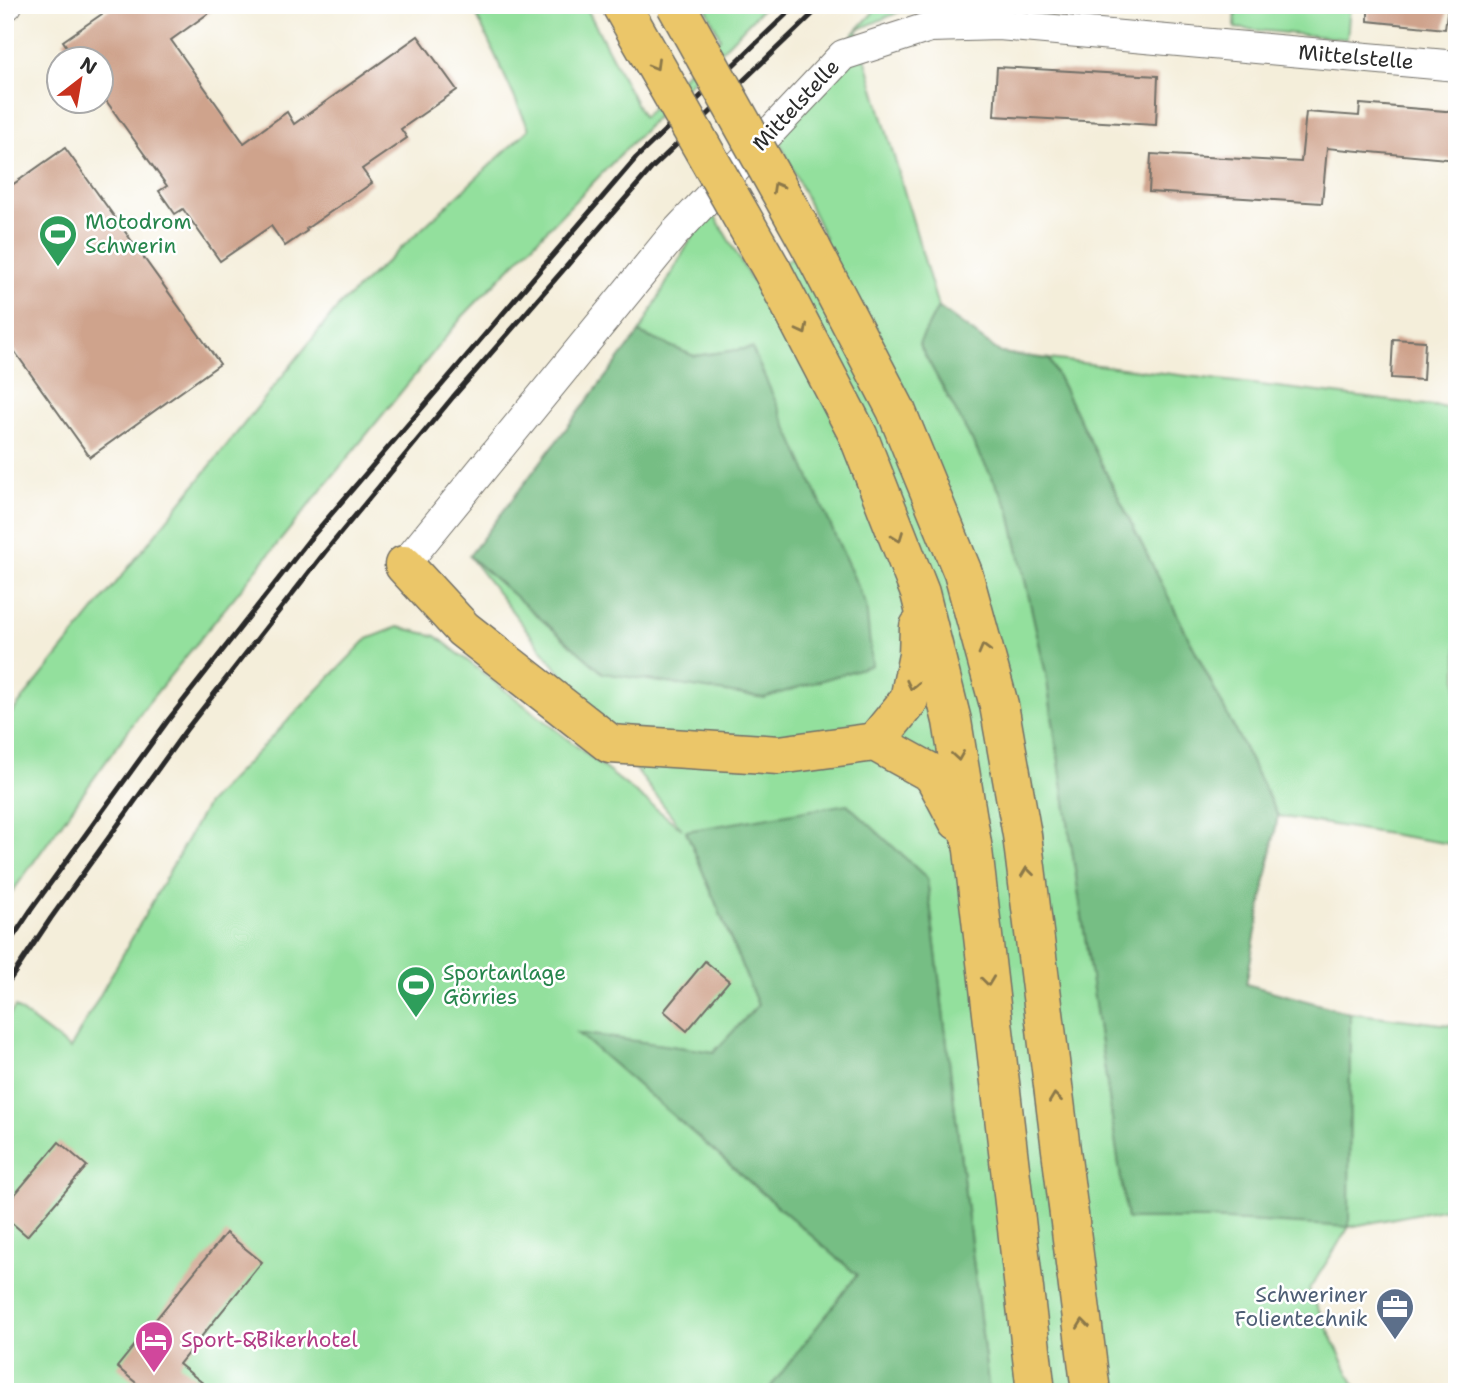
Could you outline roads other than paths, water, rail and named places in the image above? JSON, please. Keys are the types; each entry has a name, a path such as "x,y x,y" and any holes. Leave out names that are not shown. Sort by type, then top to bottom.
{"highway":[{"path":"621,5 772,270 858,435 919,593 952,721 973,850 1036,1392"},
{"path":"676,5 811,247 896,410 963,573 999,705 1022,835 1091,1392"},
{"path":"404,565 463,629 610,744 779,755 875,742 933,774 973,850"},
{"path":"875,742 909,700 918,655 919,593"}],"street":[{"name":"Mittelstelle","path":"404,565 674,234 843,55 930,27 999,25 1457,66"}],"railway":[{"path":"5,949 169,719 309,540 636,158 796,5"},
{"path":"5,987 51,918 186,730 325,552 453,397 651,169 822,5"}],"place":[{"name":"Motodrom Schwerin","path":"58,268"},
{"name":"Sportanlage Görries","path":"416,1019"},
{"name":"Schweriner Folientechnik","path":"1395,1341"},
{"name":"Sport-&Bikerhotel","path":"154,1374"}]}
